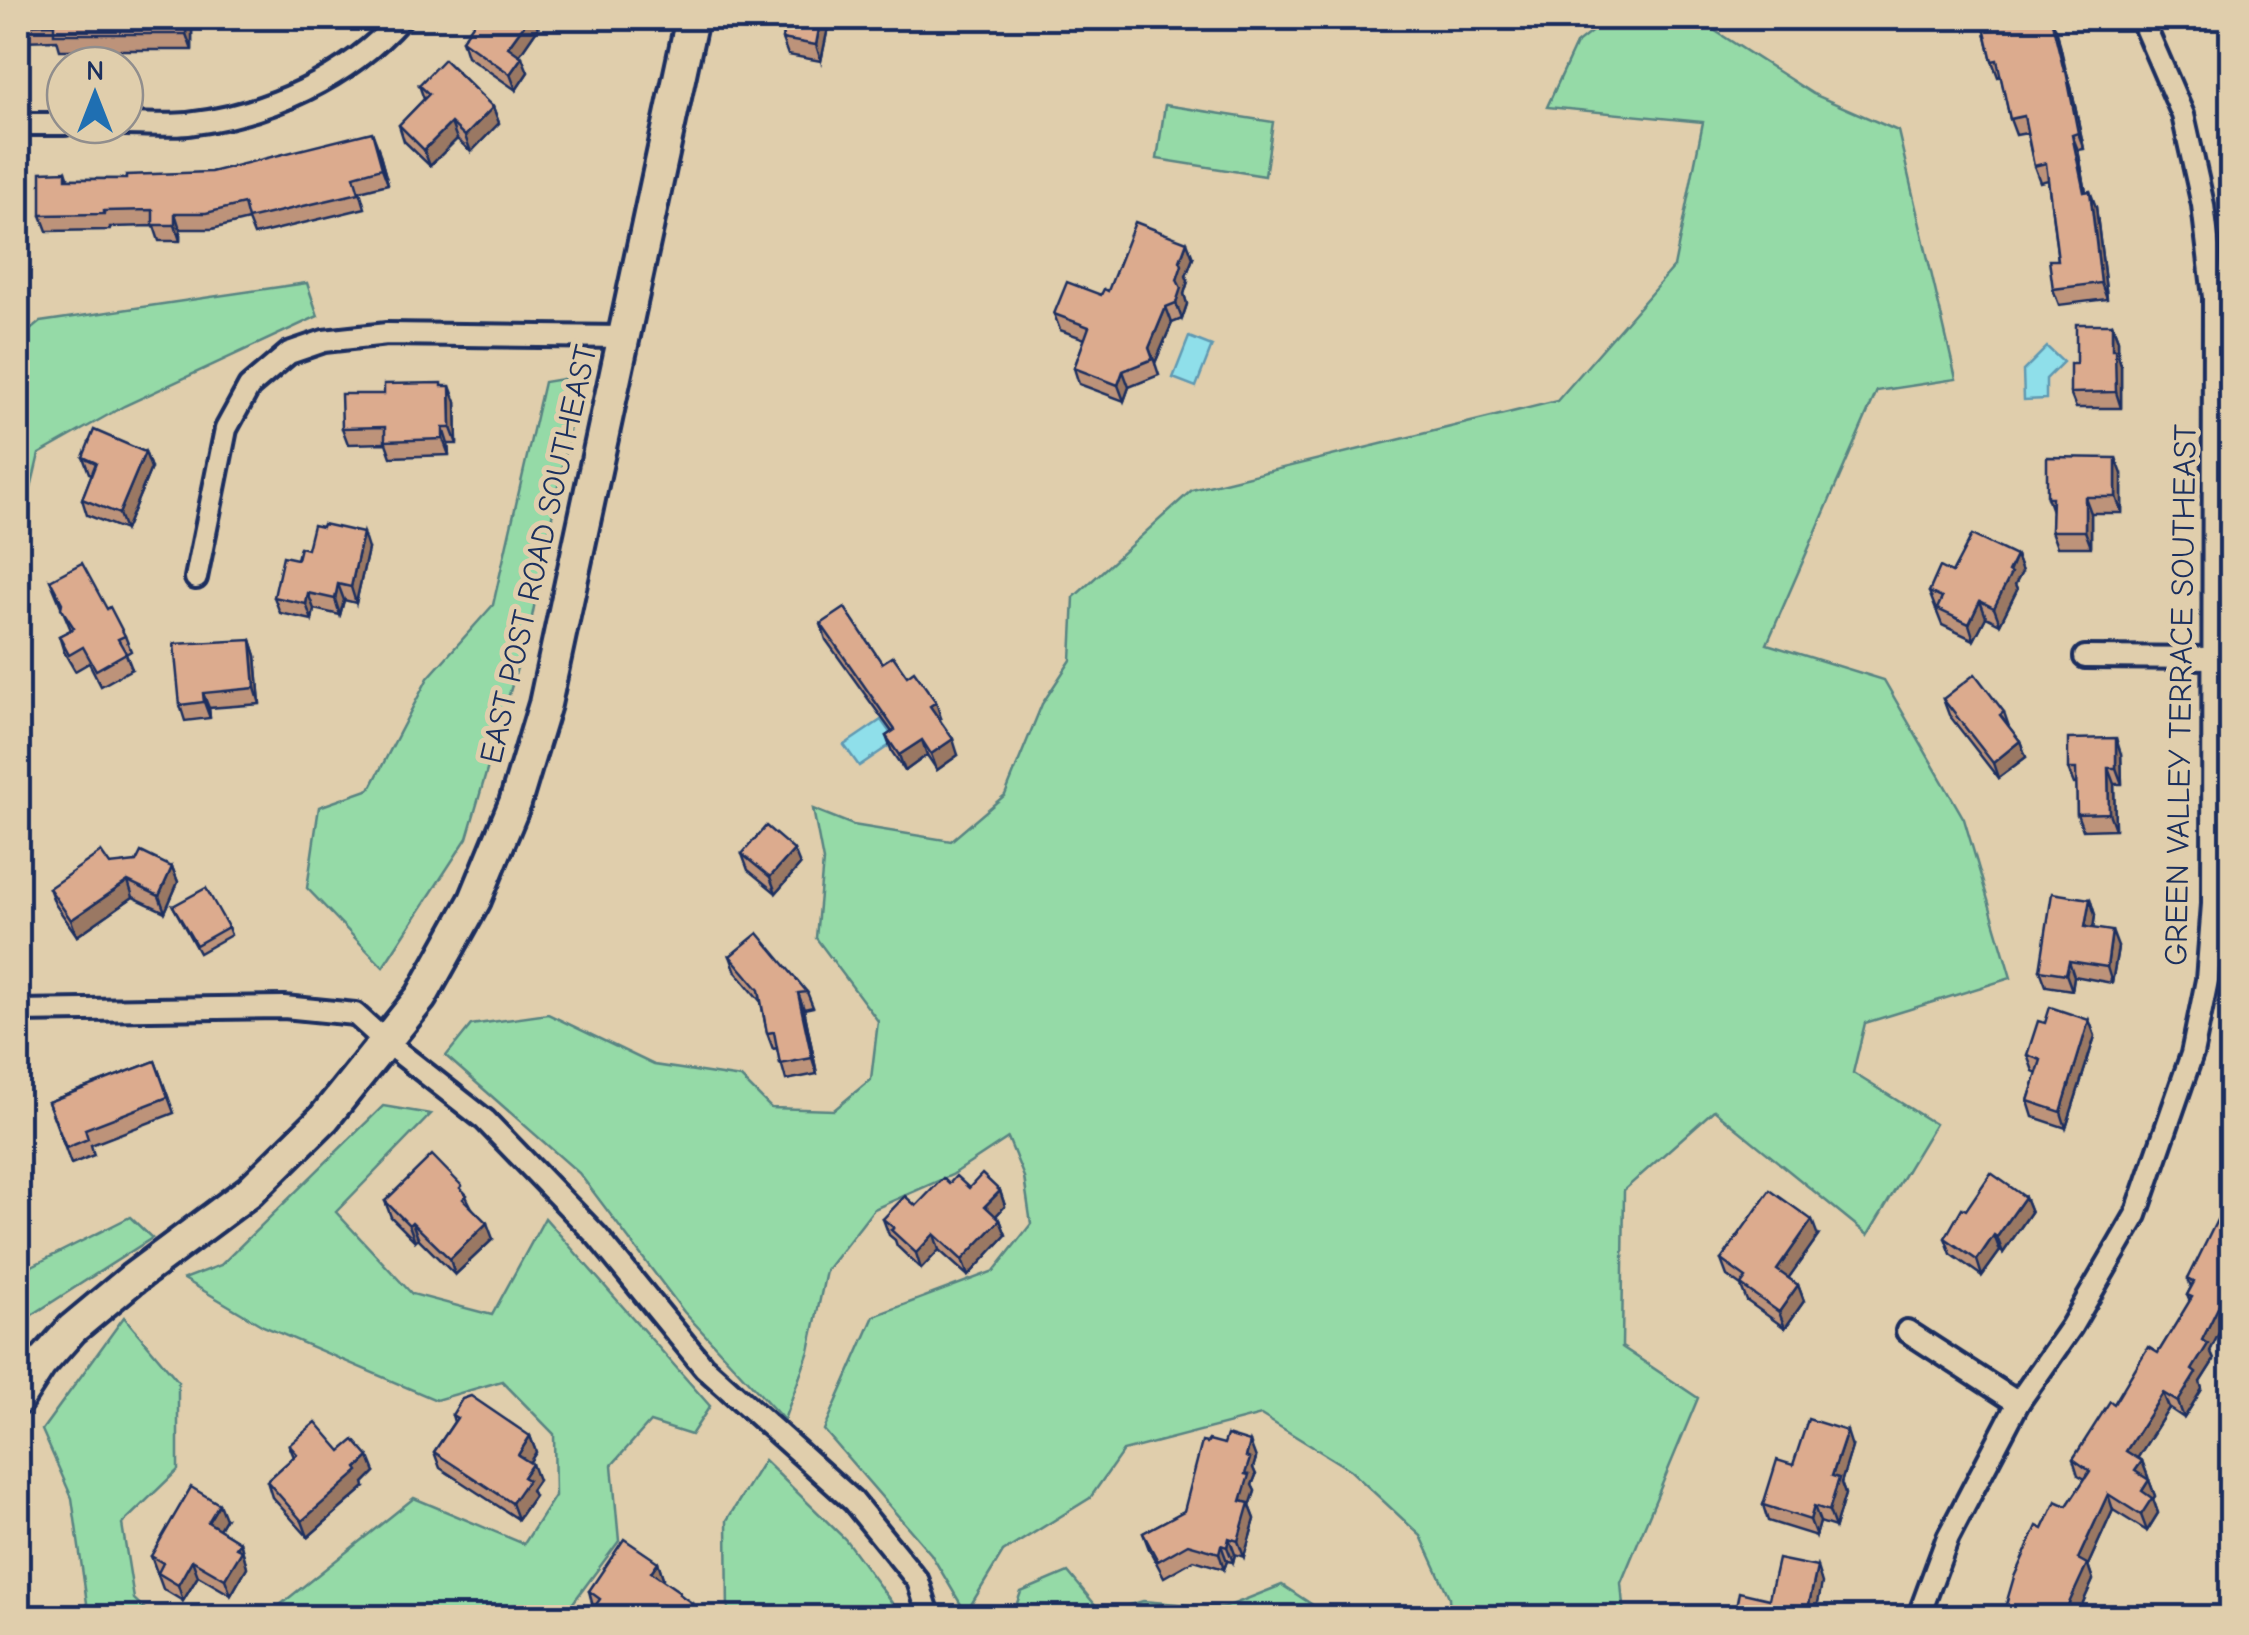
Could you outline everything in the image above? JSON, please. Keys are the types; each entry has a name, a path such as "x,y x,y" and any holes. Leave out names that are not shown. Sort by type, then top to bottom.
{"main road":[{"name":"EAST POST ROAD SOUTHEAST","path":"18,1399 72,1329 250,1191 324,1118 421,997 475,900 526,770 545,704 692,18"}],"street":[{"path":"145,124 188,124 263,108 334,76 401,18"},
{"name":"GREEN VALLEY TERRACE SOUTHEAST","path":"1918,1618 1948,1537 2018,1403 2071,1327 2136,1216 2192,1054 2207,980 2213,904 2220,650 2223,297 2183,115 2141,18"},
{"path":"18,124 45,124"},
{"path":"196,578 226,429 249,387 289,352 324,341 387,334 624,337"},
{"path":"2085,657 2220,650"},
{"path":"18,1012 284,1006 355,1014 484,1120 598,1236 704,1367 852,1501 918,1581 930,1618"},
{"path":"1907,1330 2018,1403"}],"green space":[{"path":"1609,18 1695,18 1813,94 1898,131 1956,379 1877,391 1767,644 1884,680 1964,819 2011,978 1865,1023 1853,1073 1935,1124 1868,1235 1714,1110 1624,1190 1622,1347 1698,1398 1621,1583 1624,1617 1450,1617 1449,1597 1421,1536 1350,1470 1261,1415 1123,1451 1090,1498 1003,1552 966,1613 931,1554 824,1430 874,1316 994,1271 1031,1224 1024,1177 1008,1138 952,1175 874,1209 826,1271 809,1351 784,1420 684,1312 579,1173 446,1056 471,1025 548,1014 654,1065 741,1078 771,1108 834,1110 871,1079 878,1021 816,938 823,861 813,809 853,825 951,841 1005,795 1042,704 1071,660 1074,597 1192,490 1557,401 1674,267 1703,122 1547,107 1576,44"},
{"path":"1165,105 1273,122 1265,176 1157,159"},
{"path":"307,283 318,316 124,406 39,454 18,543 18,340 40,322"},
{"path":"580,376 532,617 467,838 383,967 307,888 319,807 370,789 428,678 493,605 544,382"},
{"path":"383,1106 431,1114 336,1212 412,1294 492,1315 545,1218 710,1406 691,1435 650,1422 612,1465 619,1541 566,1617 265,1617 414,1498 524,1544 555,1496 554,1434 502,1381 436,1400 263,1326 184,1279 221,1265"},
{"path":"130,1217 152,1238 18,1324 18,1273"},
{"path":"124,1317 178,1381 178,1470 122,1524 134,1599 153,1617 89,1617 72,1498 42,1430"},
{"path":"764,1460 845,1539 898,1611 890,1618 728,1617 727,1520"},
{"path":"1068,1572 1102,1613 1143,1601 1224,1608 1282,1585 1331,1617 1012,1617 1021,1592"}],"water":[{"path":"1189,337 1212,346 1196,387 1173,378"},
{"path":"2047,347 2063,362 2046,379 2046,399 2024,400 2023,371"},
{"path":"881,720 896,741 859,766 844,745"}],"building":[{"path":"18,18 186,18 186,34 54,34 54,24 18,25"},
{"path":"477,18 529,18 508,47 522,57 510,74 462,40"},
{"path":"787,18 821,18 816,45 782,39"},
{"path":"1982,18 2025,18 2026,22 2051,18 2078,133 2072,135 2084,192 2090,191 2101,283 2053,289 2049,260 2058,260 2046,163 2034,166 2024,116 2010,119 1997,60 1992,61"},
{"path":"444,59 493,107 465,136 451,123 424,150 399,125 429,94 419,85"},
{"path":"372,132 382,168 354,176 359,193 248,219 244,204 206,213 175,213 175,225 153,225 153,210 41,215 41,172 66,171 66,179 126,179 126,175 211,172"},
{"path":"1135,222 1187,242 1177,280 1181,288 1176,303 1166,307 1149,348 1153,359 1123,371 1118,385 1074,368 1089,327 1054,314 1067,282 1101,295 1104,289 1108,291"},
{"path":"2076,324 2112,324 2116,392 2070,393 2070,364 2076,364"},
{"path":"384,384 450,386 451,428 443,428 443,439 385,441 385,427 342,428 341,394 384,394"},
{"path":"94,430 145,452 119,514 82,499 96,463 83,457"},
{"path":"2047,457 2116,458 2116,497 2085,497 2085,531 2051,531"},
{"path":"313,525 363,533 351,587 338,584 335,599 308,593 306,604 274,597 283,556 297,559 300,547 307,549"},
{"path":"1972,535 2016,556 1994,608 1980,601 1969,624 1937,609 1942,598 1929,592 1940,567 1952,573"},
{"path":"82,563 125,636 118,639 126,653 96,670 83,647 69,655 59,636 74,628 50,580"},
{"path":"845,608 882,663 893,656 907,676 914,671 936,702 930,706 953,739 931,754 922,740 899,755 886,736 895,730 821,624"},
{"path":"251,640 255,688 203,693 204,702 180,705 174,644"},
{"path":"1975,674 2020,741 1993,763 1943,699"},
{"path":"2116,738 2116,768 2108,768 2109,813 2077,814 2076,769 2068,769 2068,739"},
{"path":"766,826 794,850 770,877 742,854"},
{"path":"101,852 110,865 136,862 141,852 172,867 159,896 128,881 71,920 49,888"},
{"path":"206,888 228,927 196,945 173,906"},
{"path":"2052,893 2090,899 2085,927 2112,931 2107,967 2069,961 2066,974 2040,970"},
{"path":"758,933 807,992 798,993 812,1058 780,1064 774,1032 767,1033 759,990 730,956"},
{"path":"2050,1007 2089,1020 2061,1112 2028,1101 2041,1060 2027,1055 2038,1021 2045,1023"},
{"path":"155,1061 168,1097 85,1129 88,1139 66,1148 48,1102"},
{"path":"432,1155 462,1186 467,1195 463,1199 487,1223 450,1259 385,1201"},
{"path":"1991,1173 2025,1197 1977,1260 1945,1238 1962,1208 1966,1210"},
{"path":"982,1174 1000,1191 985,1206 1000,1220 962,1260 934,1234 916,1253 883,1219 905,1196 916,1206 943,1178 949,1184 956,1176 969,1188"},
{"path":"1770,1190 1812,1220 1777,1270 1798,1285 1779,1312 1741,1285 1746,1278 1721,1260"},
{"path":"2232,1210 2232,1279 2202,1340 2208,1344 2192,1370 2196,1373 2178,1402 2163,1393 2126,1451 2142,1461 2135,1471 2149,1480 2142,1491 2152,1498 2141,1515 2108,1494 2078,1559 2087,1564 2065,1612 2072,1614 2071,1618 2002,1618 2014,1577 2037,1526 2043,1529 2056,1501 2067,1506 2090,1471 2073,1459 2110,1401 2114,1404 2148,1347 2158,1353 2192,1297 2187,1295 2194,1282 2188,1279 2217,1220 2226,1225"},
{"path":"471,1396 530,1436 518,1455 532,1464 523,1477 528,1480 512,1503 434,1452 457,1418 452,1415 462,1399"},
{"path":"1808,1419 1847,1431 1832,1476 1839,1478 1829,1511 1814,1506 1810,1520 1763,1505 1777,1460 1793,1465"},
{"path":"316,1422 341,1451 354,1440 369,1457 357,1468 359,1471 302,1521 267,1481 297,1454 289,1445"},
{"path":"1227,1435 1250,1442 1245,1474 1249,1475 1241,1501 1249,1503 1238,1541 1229,1538 1227,1547 1221,1545 1219,1553 1188,1544 1158,1561 1143,1533 1184,1511 1202,1442 1224,1444"},
{"path":"191,1487 219,1504 208,1522 240,1542 236,1548 242,1551 225,1579 192,1560 178,1585 158,1573 163,1563 151,1556"},
{"path":"624,1539 658,1562 651,1572 692,1603 682,1618 605,1618 593,1609 600,1599 589,1591"},
{"path":"1778,1559 1817,1567 1806,1618 1748,1618 1735,1613 1739,1592 1769,1599"}]}
